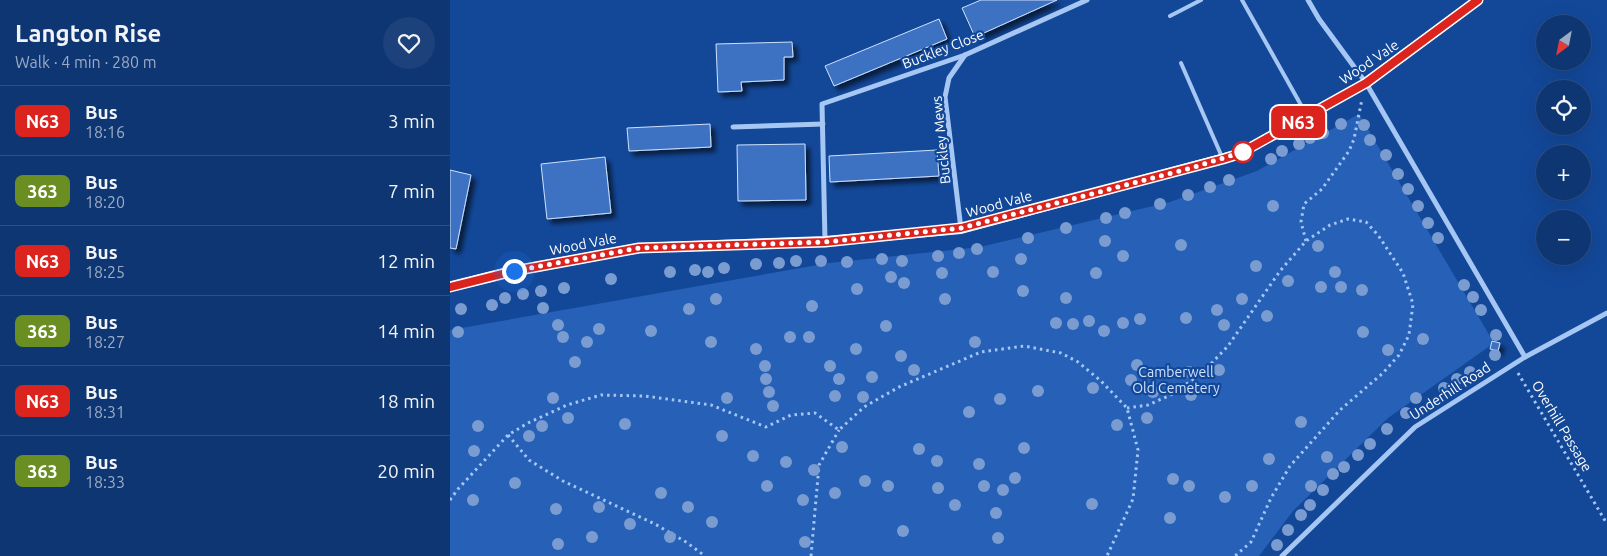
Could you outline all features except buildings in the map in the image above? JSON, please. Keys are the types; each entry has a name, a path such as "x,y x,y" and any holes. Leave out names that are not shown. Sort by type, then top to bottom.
{"street":[{"name":"Buckley Close","path":"825,242 822,104 965,55 1087,0"},
{"path":"1308,0 1319,19 1366,83 1525,356"},
{"name":"Wood Vale","path":"450,287 514,271 639,248 825,242 961,228 1223,159 1239,154 1366,83 1478,0"},
{"name":"Buckley Mews","path":"961,228 944,97 949,78 965,55"},
{"path":"734,127 823,124"},
{"name":"Underhill Road","path":"1282,556 1415,427 1525,356 1607,313"}],"lane":[{"path":"1170,16 1202,0"},
{"path":"1242,0 1307,116"},
{"path":"1181,63 1223,159"}],"path":[{"path":"1306,241 1301,222 1304,204 1322,189 1349,151 1354,139 1366,83"},
{"path":"1126,408 1148,405 1175,394 1206,369 1228,346 1280,271 1306,241 1330,225 1348,219 1366,222 1378,235 1402,273 1413,304 1409,335 1399,355 1383,373 1340,410 1290,466 1271,498 1251,542 1235,556"},
{"path":"811,556 819,465 839,430 864,407 927,374 981,352 1024,346 1061,353 1078,362 1101,381 1126,408 1138,450 1133,499 1107,556"},
{"name":"Overhill Passage","path":"1512,364 1607,524"},
{"path":"450,500 458,488 508,435 528,423 567,405 601,395 645,396 711,405 766,427 791,415 815,413 839,430"},
{"path":"508,435 529,460 563,482 654,524 686,542 705,556"}],"green space":[{"name":"Camberwell Old Cemetery","path":"1359,114 1494,343 1388,418 1293,511 1259,556 450,556 450,330 829,263 980,247 1170,202 1257,171"}],"bus line":[{"name":"N63","path":"450,287 514,271 639,248 825,242 961,228 1223,159 1239,154 1366,83 1478,0"}],"route":[{"path":"514,271 639,248 825,242 961,228 1191,168 1243,152"}]}
